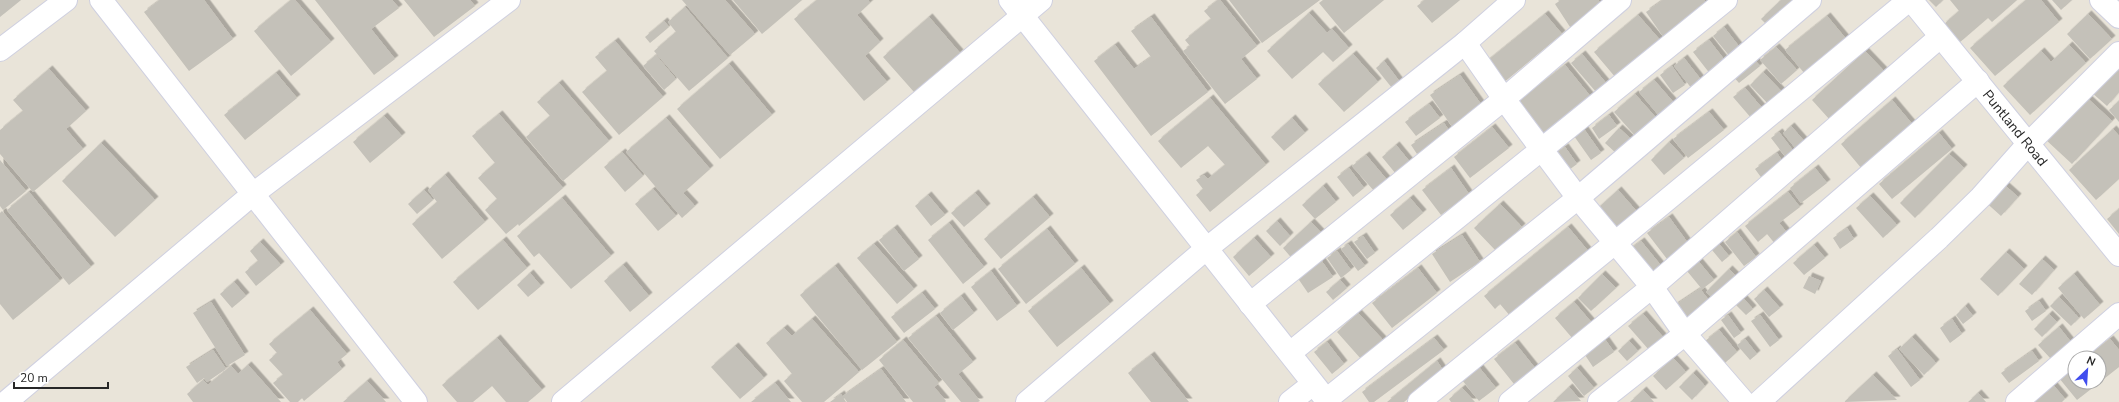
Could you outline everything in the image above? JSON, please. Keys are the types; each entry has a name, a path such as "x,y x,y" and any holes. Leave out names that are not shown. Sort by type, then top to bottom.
{"street":[{"path":"0,50 66,0"},
{"path":"102,0 416,402"},
{"path":"6,402 253,194 509,0"},
{"path":"563,402 1017,8 1041,0"},
{"path":"1027,402 1206,249 1465,44 1514,0"},
{"path":"1250,304 1504,99 1620,0"},
{"path":"1290,353 1726,0"},
{"path":"1290,402 1323,395 1578,198 1810,0"},
{"path":"1419,402 1910,0"},
{"name":"Puntland Road","path":"1910,0 1978,81 2119,255"},
{"path":"2102,0 2119,17"},
{"path":"1017,8 1206,249 1323,395"},
{"path":"1510,402 1652,287 1940,37"},
{"path":"1465,44 1578,198 1652,287 1685,334 1744,402"},
{"path":"1759,402 1939,238 1981,197 2028,144 2119,53"},
{"path":"1599,402 1685,334 1978,81"},
{"path":"2017,402 2119,314"}],"building":[{"path":"0,0 21,0 0,17"},
{"path":"160,0 204,0 233,39 189,71 144,12"},
{"path":"291,0 295,0 331,42 291,76 254,31"},
{"path":"315,0 392,0 399,8 371,29 395,59 374,75"},
{"path":"404,0 470,0 475,6 434,37"},
{"path":"682,0 725,0 755,34 730,55"},
{"path":"733,0 802,0 762,34"},
{"path":"817,0 868,0 870,3 857,15 880,42 865,56 887,82 864,101 794,19"},
{"path":"1220,0 1257,46 1241,59 1257,79 1225,104 1183,51 1190,46 1185,40 1211,19 1204,11"},
{"path":"1229,0 1320,0 1262,43"},
{"path":"1323,0 1384,0 1344,33 1319,3"},
{"path":"1425,0 1460,0 1432,23 1417,6"},
{"path":"1561,0 1598,0 1604,8 1572,30 1555,4"},
{"path":"1663,0 1704,0 1709,7 1664,38 1646,12"},
{"path":"1781,0 1800,0 1770,28 1761,19"},
{"path":"1929,0 1943,0 1936,7"},
{"path":"1950,0 2017,0 1992,22 1988,18 1959,43 1943,25 1959,11"},
{"path":"2026,0 2041,0 2059,22 1995,76 1970,48"},
{"path":"2052,0 2072,0 2061,10"},
{"path":"685,7 728,58 689,91 654,51 676,32 668,22"},
{"path":"1309,13 1327,33 1332,29 1349,48 1333,62 1323,52 1292,79 1267,51"},
{"path":"1545,14 1562,34 1503,83 1486,62"},
{"path":"2088,14 2112,39 2090,59 2067,34"},
{"path":"1638,15 1660,40 1616,78 1594,52"},
{"path":"1827,16 1847,40 1805,74 1785,50"},
{"path":"929,17 960,53 914,92 883,57"},
{"path":"1151,17 1208,92 1151,136 1094,61 1115,45 1134,69 1151,57 1131,31"},
{"path":"664,21 669,27 650,43 645,37"},
{"path":"1724,27 1741,49 1731,58 1713,36"},
{"path":"1709,40 1727,63 1711,75 1693,52"},
{"path":"615,41 663,97 619,135 582,92 607,71 595,57"},
{"path":"2069,45 2086,63 2030,115 2003,86 2041,51 2051,62"},
{"path":"1776,47 1797,70 1781,84 1760,60"},
{"path":"1865,51 1884,71 1830,120 1812,100"},
{"path":"1353,54 1378,82 1344,112 1318,84"},
{"path":"1582,54 1606,83 1596,92 1571,63"},
{"path":"656,55 676,79 664,90 643,66"},
{"path":"1684,58 1706,86 1696,94 1674,66"},
{"path":"1753,58 1760,66 1739,83 1732,75"},
{"path":"2119,60 2119,92 2107,106 2091,92"},
{"path":"1384,61 1400,82 1392,88 1376,68"},
{"path":"729,64 772,115 720,159 677,109"},
{"path":"1565,65 1591,97 1537,140 1511,107"},
{"path":"1672,66 1685,85 1673,93 1660,75"},
{"path":"49,69 86,111 66,129 83,149 33,192 0,154 0,130 23,111 13,100"},
{"path":"1763,72 1783,93 1770,106 1750,85"},
{"path":"276,73 297,98 245,140 224,115"},
{"path":"1460,75 1483,107 1453,128 1430,95"},
{"path":"1654,80 1675,104 1660,117 1639,92"},
{"path":"559,83 609,141 563,181 526,137 550,116 537,102"},
{"path":"1745,88 1763,109 1752,119 1733,97"},
{"path":"1635,94 1658,120 1637,138 1614,112"},
{"path":"2085,96 2112,121 2072,164 2045,139"},
{"path":"1210,98 1266,165 1210,212 1196,195 1203,189 1196,180 1204,175 1208,179 1225,165 1208,146 1181,168 1158,141"},
{"path":"1892,100 1913,125 1862,169 1841,144"},
{"path":"2119,101 2119,122 2109,110"},
{"path":"1429,104 1440,118 1416,136 1405,122"},
{"path":"1709,112 1724,130 1688,158 1673,139"},
{"path":"499,114 563,188 519,226 518,224 506,234 485,210 497,199 478,178 495,163 472,136"},
{"path":"1609,115 1617,126 1599,139 1592,128"},
{"path":"384,116 402,136 370,163 353,142"},
{"path":"666,118 710,169 683,193 695,206 682,218 626,152"},
{"path":"1292,118 1305,133 1284,151 1271,137"},
{"path":"1444,123 1450,132 1417,154 1411,145"},
{"path":"1791,126 1805,142 1796,149 1783,133"},
{"path":"1492,127 1509,148 1470,178 1454,157"},
{"path":"1619,128 1631,139 1617,154 1605,143"},
{"path":"1584,129 1601,153 1591,160 1574,136"},
{"path":"2113,129 2119,136 2119,179 2096,200 2069,170"},
{"path":"1779,132 1795,153 1787,159 1771,138"},
{"path":"1939,133 1952,149 1892,199 1879,184"},
{"path":"1669,142 1684,158 1664,175 1651,160"},
{"path":"101,143 155,200 115,237 62,181"},
{"path":"1396,145 1410,162 1396,174 1382,157"},
{"path":"1565,147 1577,164 1562,175 1550,158"},
{"path":"622,152 643,176 625,192 604,167"},
{"path":"1777,153 1785,165 1763,180 1755,169"},
{"path":"1949,154 1964,168 1915,218 1900,203"},
{"path":"1366,155 1388,181 1375,192 1352,166"},
{"path":"0,160 26,191 3,210 0,206"},
{"path":"1349,168 1364,188 1353,197 1337,177"},
{"path":"1451,168 1469,194 1441,215 1422,190"},
{"path":"1815,168 1827,183 1801,203 1790,188"},
{"path":"445,175 485,222 442,259 412,224 437,202 428,190"},
{"path":"1999,180 2018,197 2001,216 1982,199"},
{"path":"1323,186 1336,202 1315,219 1302,205"},
{"path":"653,189 676,216 658,231 635,204"},
{"path":"424,190 433,200 417,214 408,204"},
{"path":"1618,190 1640,215 1618,234 1596,210"},
{"path":"29,192 91,267 69,285 7,210"},
{"path":"1788,192 1800,207 1779,223 1789,235 1776,245 1767,234 1758,242 1745,226"},
{"path":"975,193 987,207 964,227 951,213"},
{"path":"928,195 945,215 931,226 915,206"},
{"path":"1870,196 1897,225 1883,238 1856,208"},
{"path":"1033,197 1050,217 1001,259 984,239"},
{"path":"562,198 611,256 571,289 539,253 534,257 517,236"},
{"path":"1410,198 1423,213 1403,230 1390,215"},
{"path":"1500,204 1522,227 1496,251 1474,228"},
{"path":"2119,209 2119,234 2107,219"},
{"path":"2,211 60,281 13,320 0,304 0,213"},
{"path":"1669,217 1688,243 1667,259 1647,233"},
{"path":"1277,221 1290,236 1280,246 1266,231"},
{"path":"1311,222 1325,237 1295,262 1283,248"},
{"path":"949,223 984,267 963,284 928,240"},
{"path":"1568,227 1589,252 1511,317 1500,304 1495,309 1484,296"},
{"path":"894,228 919,259 904,271 879,240"},
{"path":"1847,228 1854,239 1840,249 1833,238"},
{"path":"1047,229 1075,264 1026,304 998,269"},
{"path":"1737,232 1756,257 1744,266 1725,242"},
{"path":"1462,235 1480,262 1450,282 1432,254"},
{"path":"1363,236 1375,253 1367,259 1354,242"},
{"path":"1254,238 1271,257 1249,276 1233,257"},
{"path":"503,240 527,268 478,310 453,282"},
{"path":"1641,241 1663,268 1651,278 1629,250"},
{"path":"260,242 281,265 256,286 245,272 258,261 250,251"},
{"path":"874,244 914,289 897,304 857,258"},
{"path":"1348,244 1365,266 1358,271 1341,249"},
{"path":"1719,244 1729,256 1722,262 1712,250"},
{"path":"1814,245 1825,258 1804,275 1793,263"},
{"path":"1337,251 1351,270 1341,278 1327,258"},
{"path":"2006,252 2024,269 1998,296 1980,279"},
{"path":"2042,259 2054,270 2032,295 2019,284"},
{"path":"1321,260 1333,277 1308,293 1297,277"},
{"path":"1699,262 1714,280 1701,290 1711,303 1685,321 1674,306 1701,288 1687,271"},
{"path":"623,265 649,296 630,312 604,281"},
{"path":"835,266 897,342 862,370 800,295"},
{"path":"1081,268 1110,304 1057,347 1028,311"},
{"path":"1418,268 1437,293 1392,328 1372,303"},
{"path":"1729,269 1736,276 1713,298 1706,292"},
{"path":"991,271 1017,306 997,321 971,287"},
{"path":"530,273 541,286 528,297 517,285"},
{"path":"1602,274 1616,288 1591,311 1578,298"},
{"path":"2074,274 2100,305 2084,319 2058,288"},
{"path":"1809,276 1821,281 1815,294 1803,288"},
{"path":"1340,280 1347,288 1333,300 1326,292"},
{"path":"234,282 246,296 232,308 220,294"},
{"path":"1764,290 1780,308 1769,317 1754,299"},
{"path":"922,293 935,309 904,333 891,317"},
{"path":"961,296 974,313 953,330 940,313"},
{"path":"2059,297 2079,318 2071,326 2050,306"},
{"path":"1743,298 1753,309 1746,315 1736,305"},
{"path":"2039,301 2046,311 2032,321 2025,311"},
{"path":"211,302 245,355 227,366 193,313"},
{"path":"1574,302 1592,323 1573,339 1555,318"},
{"path":"1965,306 1973,316 1963,324 1956,315"},
{"path":"310,310 347,354 337,362 342,369 304,401 302,398 298,402 290,402 273,383 283,375 269,360 277,353 269,344"},
{"path":"1358,313 1383,340 1361,359 1337,332"},
{"path":"1643,314 1663,337 1649,350 1628,326"},
{"path":"2049,314 2057,322 2042,337 2034,329"},
{"path":"1728,315 1741,333 1734,338 1721,320"},
{"path":"1760,315 1779,340 1770,347 1751,321"},
{"path":"936,316 973,362 958,374 980,401 961,402 908,338"},
{"path":"812,319 859,372 824,402 802,402 784,381 792,374 766,343 784,328 792,336"},
{"path":"1952,319 1962,334 1950,343 1940,328"},
{"path":"2059,327 2071,342 2051,359 2038,345"},
{"path":"1719,330 1737,352 1725,363 1705,341"},
{"path":"1912,337 1936,363 1924,375 1899,349"},
{"path":"497,338 542,390 528,402 506,402 492,386 473,402 457,402 442,385"},
{"path":"1434,338 1444,350 1374,402 1369,402 1362,392"},
{"path":"1604,338 1614,352 1593,367 1583,352"},
{"path":"1745,339 1757,354 1750,360 1737,345"},
{"path":"2110,339 2119,350 2119,367 2107,376 2107,350 2096,350"},
{"path":"903,340 939,383 934,387 946,401 945,402 913,402 879,360"},
{"path":"1629,341 1638,351 1627,361 1618,351"},
{"path":"1327,342 1344,364 1332,374 1314,352"},
{"path":"1515,343 1535,368 1514,384 1494,359"},
{"path":"735,346 764,378 740,399 711,367"},
{"path":"1897,349 1920,380 1911,387 1888,356"},
{"path":"213,350 226,369 207,382 204,378 197,383 186,367"},
{"path":"2032,351 2039,361 2009,383 2001,373"},
{"path":"1151,355 1189,402 1151,402 1128,373"},
{"path":"1673,358 1686,372 1666,390 1653,376"},
{"path":"1437,361 1443,370 1404,402 1387,402"},
{"path":"248,365 281,402 193,402 187,394 203,380 208,385 231,366 238,374"},
{"path":"1478,366 1496,388 1479,401 1462,380"},
{"path":"1577,368 1594,388 1584,396 1568,376"},
{"path":"881,369 906,402 847,402 843,396"},
{"path":"2067,372 2067,388 2059,378"},
{"path":"1693,373 1705,386 1692,400 1679,387"},
{"path":"1873,375 1897,400 1844,402"},
{"path":"2049,380 2065,399 2062,402 2024,402"},
{"path":"367,381 386,402 343,402"},
{"path":"775,383 791,402 751,402 756,398"},
{"path":"1569,387 1581,401 1553,402"},
{"path":"1462,388 1475,402 1451,402 1449,399"},
{"path":"1643,390 1654,402 1630,402"},
{"path":"2069,390 2090,390 2077,400"},
{"path":"1978,393 1986,402 1968,402"},
{"path":"841,394 846,402 830,402"}]}
